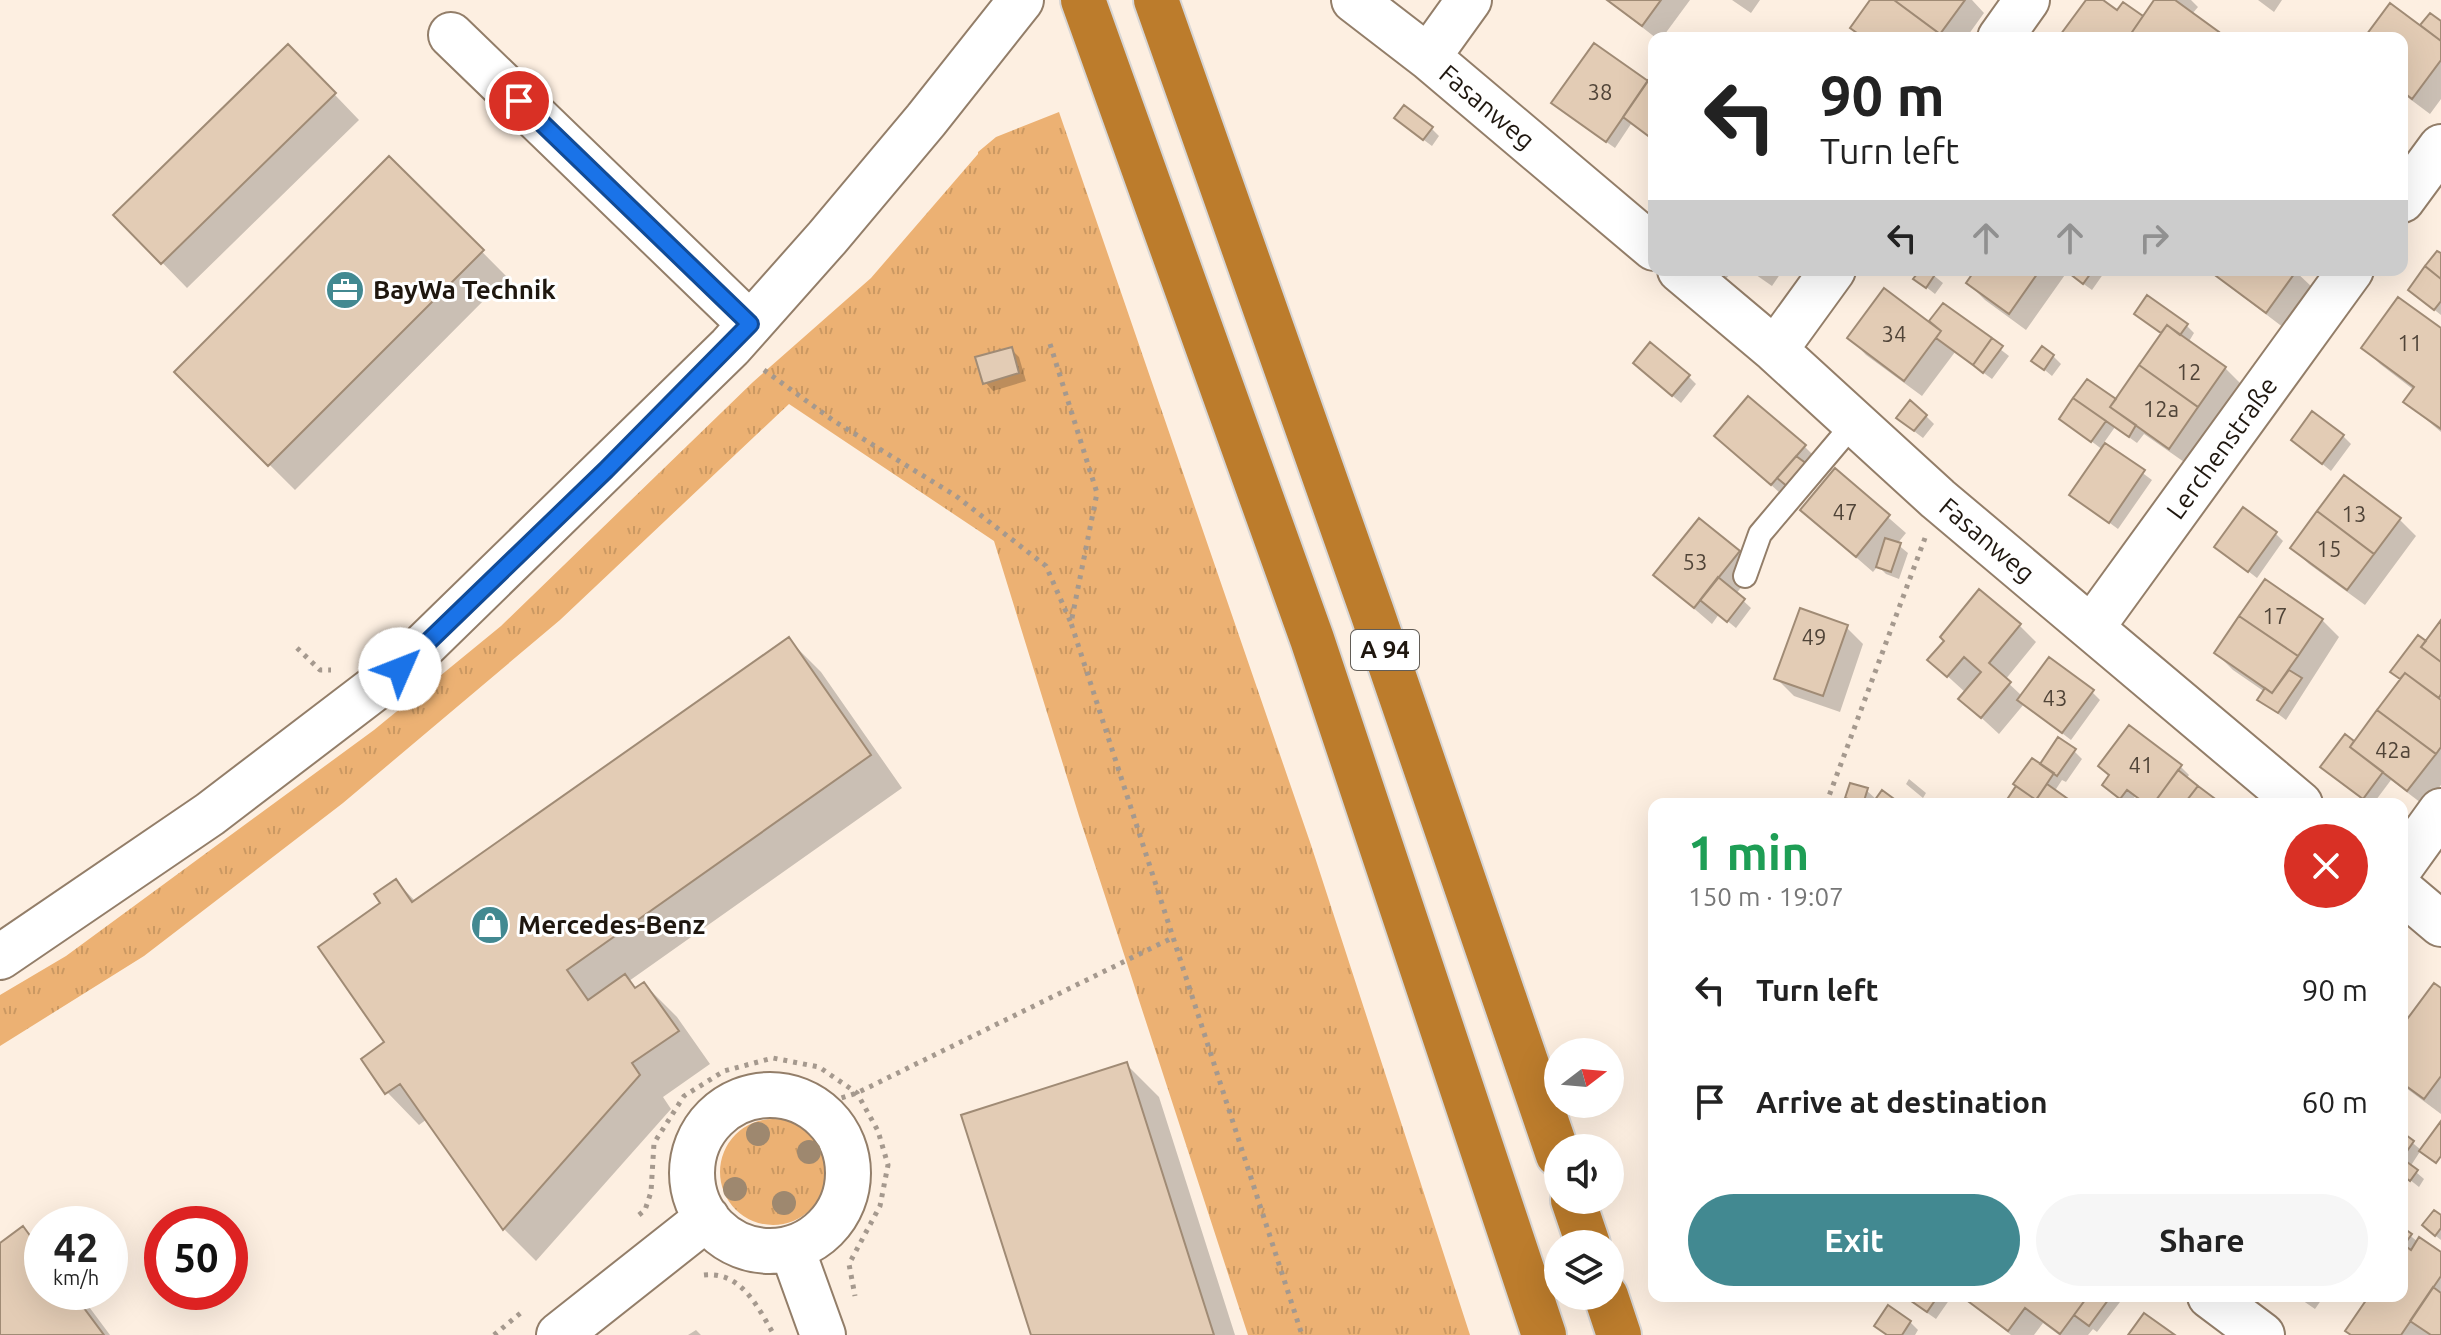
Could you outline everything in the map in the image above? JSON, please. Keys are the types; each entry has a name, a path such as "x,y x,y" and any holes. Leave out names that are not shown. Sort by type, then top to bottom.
{"highway":[{"name":"A 94","path":"1083,0 1312,639 1544,1335"},
{"name":"A 94","path":"1156,0 1372,612 1551,1134"},
{"path":"1611,1310 1619,1335"}],"street":[{"name":"Fasanweg","path":"1354,0 1428,57 1648,243"},
{"path":"1428,57 1469,0"},
{"path":"2004,32 2027,0"},
{"path":"0,957 210,814 400,669 740,335 847,214 1019,3"},
{"path":"451,35 740,335"},
{"path":"2408,192 2441,147"},
{"name":"Fasanweg","path":"1687,276 1775,350 1938,499 2293,798"},
{"path":"1775,350 1829,276"},
{"name":"Lerchenstraße","path":"2092,627 2347,276"},
{"path":"2408,857 2441,811"},
{"path":"2408,896 2441,924"},
{"path":"768,1094 791,1097 813,1107 832,1125 844,1147 847,1185 845,1197 833,1220 815,1237 792,1249 767,1251 744,1247 723,1235 707,1218 696,1196 692,1173 696,1149 706,1128 723,1111 744,1099 768,1094"},
{"path":"544,1321 707,1218"},
{"path":"792,1249 823,1335"},
{"path":"2218,1302 2262,1335"}],"lane":[{"path":"1745,576 1760,534 1854,423"}],"path":[{"path":"740,335 834,421 956,496 1046,566 1071,623 1302,1335"},
{"path":"1050,344 1097,493 1071,623"},
{"path":"1828,798 1938,499"},
{"path":"297,648 314,663"},
{"path":"813,1107 857,1093 1172,938"},
{"path":"633,1220 645,1210 651,1192 654,1143 684,1096 724,1071 773,1058 819,1067 857,1093 878,1131 888,1165 880,1206 849,1264 858,1309"},
{"path":"698,1276 715,1274 744,1287 774,1335"},
{"path":"494,1335 544,1321"}],"green space":[{"path":"1059,112 1311,845 1470,1335 1248,1335 1079,816 994,541 789,404 560,620 343,803 144,956 0,1046 0,995 66,956 374,730 501,626 753,382 871,278 978,152 996,137"},
{"path":"773,1119 793,1123 810,1135 822,1152 826,1172 822,1192 810,1209 793,1221 773,1225 753,1221 736,1209 724,1192 720,1172 724,1152 736,1135 753,1123"}],"building":[{"path":"1607,0 1661,0 1642,26"},
{"path":"1870,0 1894,0 1937,32 1856,32 1850,28"},
{"path":"1894,0 1965,0 1941,32"},
{"path":"2086,0 2103,0 2117,10 2123,2 2143,16 2132,32 2062,32"},
{"path":"2154,0 2175,0 2219,32 2132,32"},
{"path":"2390,3 2441,41 2441,60 2412,99 2408,96 2408,32 2368,32"},
{"path":"2430,13 2441,21 2441,41 2420,25"},
{"path":"1594,43 1648,81 1606,142 1551,103"},
{"path":"288,44 336,93 161,264 113,215"},
{"path":"1648,80 1648,136 1623,117"},
{"path":"1404,105 1433,127 1423,140 1394,118"},
{"path":"389,156 484,250 268,466 174,372"},
{"path":"2437,251 2441,253 2441,279 2425,266"},
{"path":"2425,266 2441,279 2441,301 2434,310 2408,290"},
{"path":"1915,276 1934,276 1926,288 1913,279"},
{"path":"1971,276 2036,276 2009,314 1966,283"},
{"path":"2073,276 2089,276 2083,284"},
{"path":"2216,276 2293,276 2266,313"},
{"path":"1884,288 1941,331 1904,381 1847,338"},
{"path":"2147,295 2188,324 2180,335 2167,325 2161,333 2134,314"},
{"path":"2398,297 2441,328 2441,429 2403,402 2414,387 2361,348"},
{"path":"1943,303 1992,338 1973,365 1936,338 1941,331 1929,321"},
{"path":"2167,325 2226,367 2198,407 2139,365"},
{"path":"1992,338 2003,346 1983,373 1973,365"},
{"path":"1650,342 1690,375 1672,396 1633,363"},
{"path":"2042,346 2054,355 2044,370 2031,361"},
{"path":"1012,347 1019,373 983,384 975,357"},
{"path":"2139,365 2198,407 2169,449 2110,407"},
{"path":"2087,379 2116,399 2110,407 2136,425 2129,437 2073,398"},
{"path":"1748,396 1806,445 1771,485 1714,436"},
{"path":"2073,398 2106,421 2091,442 2059,419"},
{"path":"1910,400 1927,415 1914,431 1896,418"},
{"path":"2312,411 2344,435 2322,464 2291,440"},
{"path":"2105,443 2145,470 2109,523 2069,495"},
{"path":"1796,456 1807,464 1788,487 1777,478"},
{"path":"1835,468 1890,515 1856,557 1800,510"},
{"path":"2344,475 2401,518 2374,554 2317,511"},
{"path":"2243,507 2277,532 2248,572 2214,547"},
{"path":"2317,511 2374,554 2347,590 2290,548"},
{"path":"1699,518 1740,551 1694,608 1653,575"},
{"path":"1885,538 1901,543 1891,572 1876,567"},
{"path":"1718,577 1745,599 1727,622 1700,600"},
{"path":"2265,579 2323,619 2298,656 2239,616"},
{"path":"1979,589 2021,624 1989,663 2011,682 1981,718 1958,699 1981,672 1964,657 1947,677 1927,660 1944,641 1940,637"},
{"path":"1800,608 1848,625 1823,696 1774,679"},
{"path":"2239,616 2298,656 2272,693 2214,653"},
{"path":"2441,620 2441,662 2421,647"},
{"path":"2418,635 2426,641 2421,647 2441,662 2439,698 2405,673 2400,679 2390,672"},
{"name":"Mercedes-Benz","path":"789,637 871,755 567,970 588,1000 625,974 635,988 644,982 679,1031 632,1063 640,1075 503,1230 400,1084 385,1094 361,1059 384,1042 318,947 380,903 374,894 396,879 412,902"},
{"path":"2049,657 2094,690 2062,733 2017,700"},
{"path":"2289,670 2302,678 2278,713 2257,700 2265,688 2272,693"},
{"path":"2405,673 2441,700 2441,747 2436,754 2377,710"},
{"path":"2377,710 2436,754 2407,791 2350,747"},
{"path":"2129,725 2182,765 2157,798 2138,798 2127,790 2119,798 2102,785 2109,775 2098,766"},
{"path":"2345,734 2354,741 2350,747 2383,772 2362,798 2320,767"},
{"path":"2058,737 2076,749 2057,776 2040,764"},
{"path":"2032,758 2054,773 2037,798 2013,784"},
{"path":"2178,770 2198,786 2189,798 2158,798"},
{"path":"1850,783 1868,788 1865,798 1845,798"},
{"path":"2047,784 2067,798 2037,798"},
{"path":"2016,786 2033,798 2008,798"},
{"path":"2198,786 2214,798 2189,798"},
{"path":"1882,790 1893,798 1876,798"},
{"path":"2434,983 2441,988 2441,1076 2424,1099 2408,1087 2408,1018"},
{"path":"1127,1062 1214,1335 1031,1335 961,1115"},
{"path":"2441,1121 2441,1156 2436,1163 2419,1151"},
{"path":"2408,1163 2418,1170 2410,1181 2408,1180"},
{"path":"2434,1210 2441,1215 2441,1228 2435,1236 2422,1225"},
{"path":"24,1227 24,1310 85,1310 104,1335 0,1335 0,1243"},
{"path":"2419,1237 2441,1252 2441,1276 2401,1335 2351,1335 2345,1331 2365,1302 2408,1302 2408,1248 2411,1250"},
{"path":"2433,1287 2441,1293 2441,1335 2431,1335 2410,1321"},
{"path":"1913,1302 1934,1302 1927,1312"},
{"path":"1969,1302 2084,1302 2060,1334 2025,1308 2008,1331"},
{"path":"2084,1302 2107,1302 2089,1326 2074,1315"},
{"path":"1888,1305 1911,1321 1902,1335 1887,1335 1874,1326"},
{"path":"2144,1313 2175,1335 2128,1335"}],"place":[{"name":"BayWa Technik","path":"345,290"},
{"name":"Mercedes-Benz","path":"490,925"}],"route":[{"path":"400,669 606,470 750,324 519,101"}]}
